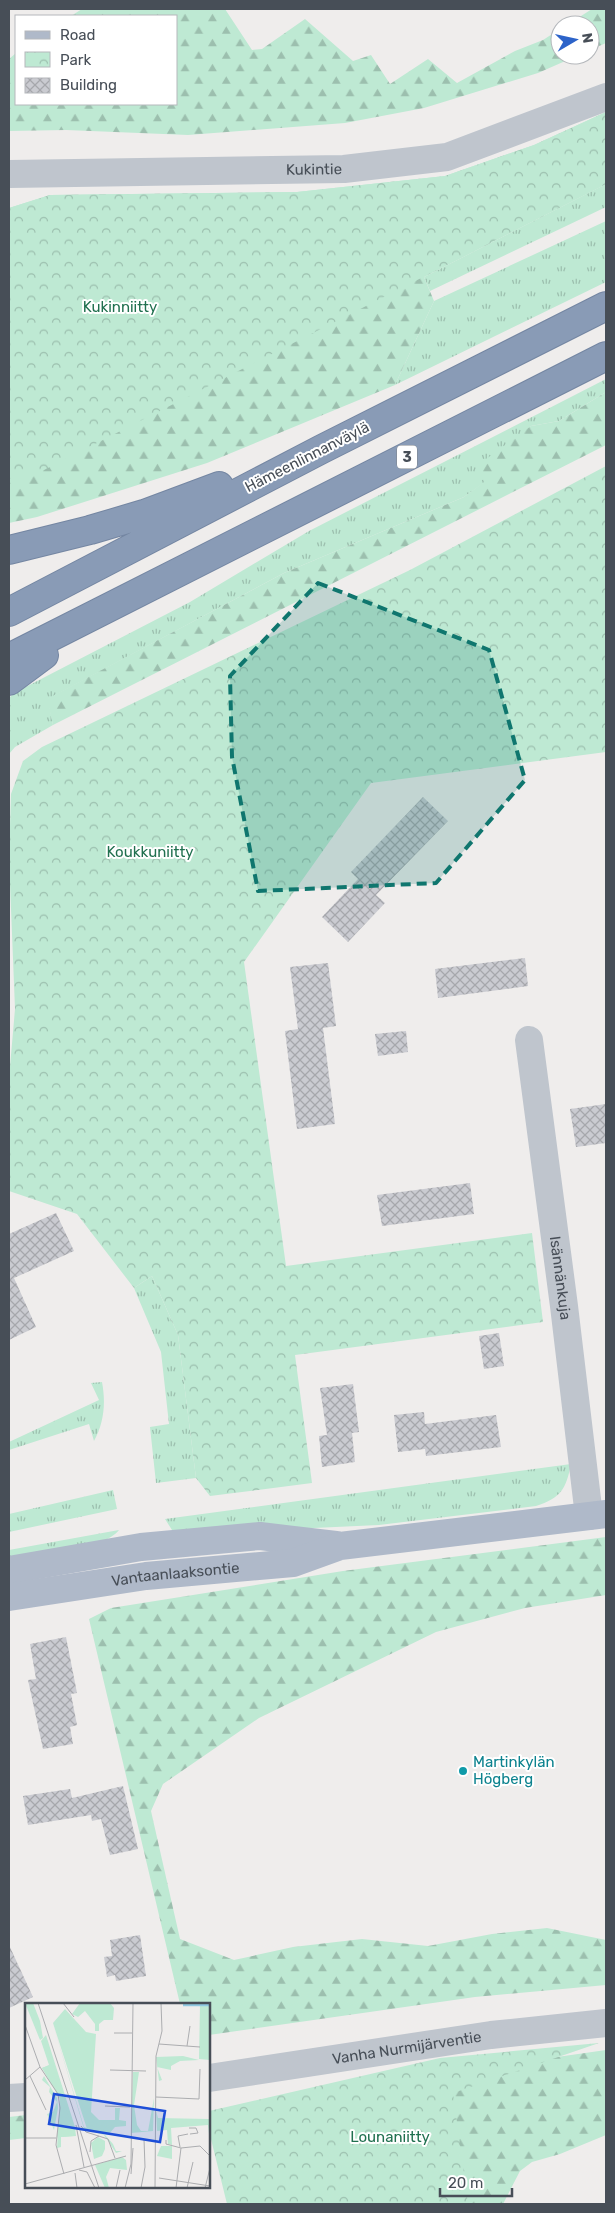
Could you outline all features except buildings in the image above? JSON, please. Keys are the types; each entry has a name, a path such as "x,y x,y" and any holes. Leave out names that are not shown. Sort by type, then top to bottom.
{"highway":[{"name":"Hämeenlinnanväylä","path":"9,612 322,449 606,306"},
{"name":"3","path":"9,658 606,356"},
{"path":"9,550 144,514 322,449"},
{"path":"9,682 112,606"}],"main road":[{"name":"Vantaanlaaksontie","path":"9,1597 146,1576 293,1563 340,1546 598,1515"},
{"name":"Vantaanlaaksontie","path":"9,1570 141,1547 260,1536 340,1546"}],"street":[{"name":"Kukintie","path":"9,174 344,170 447,157 606,96"},
{"name":"Isännänkuja","path":"529,1040 564,1306 598,1515"},
{"name":"Vanha Nurmijärventie","path":"210,2078 491,2035 606,2023"},
{"path":"9,2098 25,2097"}],"highlighted area":[{"path":"318,583 489,650 525,780 436,883 258,891 232,757 230,676"}],"green space":[{"path":"82,9 225,9 252,50 262,49 305,19 353,61 371,55 390,84 428,59 457,83 515,51 550,35 550,65 556,65 538,73 424,108 345,123 188,135 66,130 9,131 9,59 15,54 15,105 178,105 178,15 73,15"},
{"path":"592,9 606,9 606,43 600,46 600,15 583,15"},
{"name":"Kukinniitty","path":"606,112 606,184 424,277 434,301 395,385 207,463 37,517 9,523 9,208 50,195 297,192 445,176 534,145"},
{"name":"Kukinniitty","path":"606,112 606,184 42,471 9,479 9,208 50,195 297,192 445,176 534,145"},
{"path":"606,184 606,207 430,291 424,277"},
{"path":"606,221 606,282 395,385 434,301"},
{"path":"606,379 606,392 559,421 531,426 485,482 464,497 284,573 48,699 53,725 15,747 9,754 9,698 14,693 190,602 309,531"},
{"path":"606,392 606,445 53,725 47,699 284,573 464,497 484,482 482,462 531,426 559,421"},
{"name":"Koukkuniitty","path":"606,466 606,752 371,783 244,962 286,1266 532,1233 543,1322 295,1355 312,1483 210,1496 196,1478 178,1335 152,1276 134,1288 77,1214 9,1191 9,1078 15,1009 9,859 11,794 23,761 42,747 410,570"},
{"path":"152,1276 178,1335 196,1478 156,1483 150,1427 169,1424 161,1352 134,1288"},
{"path":"102,1382 103,1413 94,1441 89,1424 9,1450 9,1442 99,1400 91,1383"},
{"path":"571,1464 567,1480 557,1496 536,1506 379,1525 187,1534 172,1530 165,1519"},
{"path":"113,1490 117,1509 9,1532 9,1514"},
{"path":"119,1530 111,1537 85,1547 9,1563 9,1550"},
{"path":"606,1537 606,1595 525,1608 436,1632 259,1718 163,1784 151,1811 180,1939 234,1960 293,1947 362,1939 428,1946 492,1934 547,1928 606,1940 606,1985 475,1997 210,2035 210,2003 180,2003 89,1619 111,1608 343,1571"},
{"name":"Lounaniitty","path":"599,2043 453,2093 468,2204 227,2204 210,2135 210,2111 440,2058"},
{"path":"606,2050 606,2135 560,2154 532,2162 520,2171 503,2204 386,2204 357,2137 493,2066"},
{"path":"25,2115 25,2138 9,2140 9,2117"}],"place":[{"name":"Martinkylän Högberg","path":"463,1771"}]}
